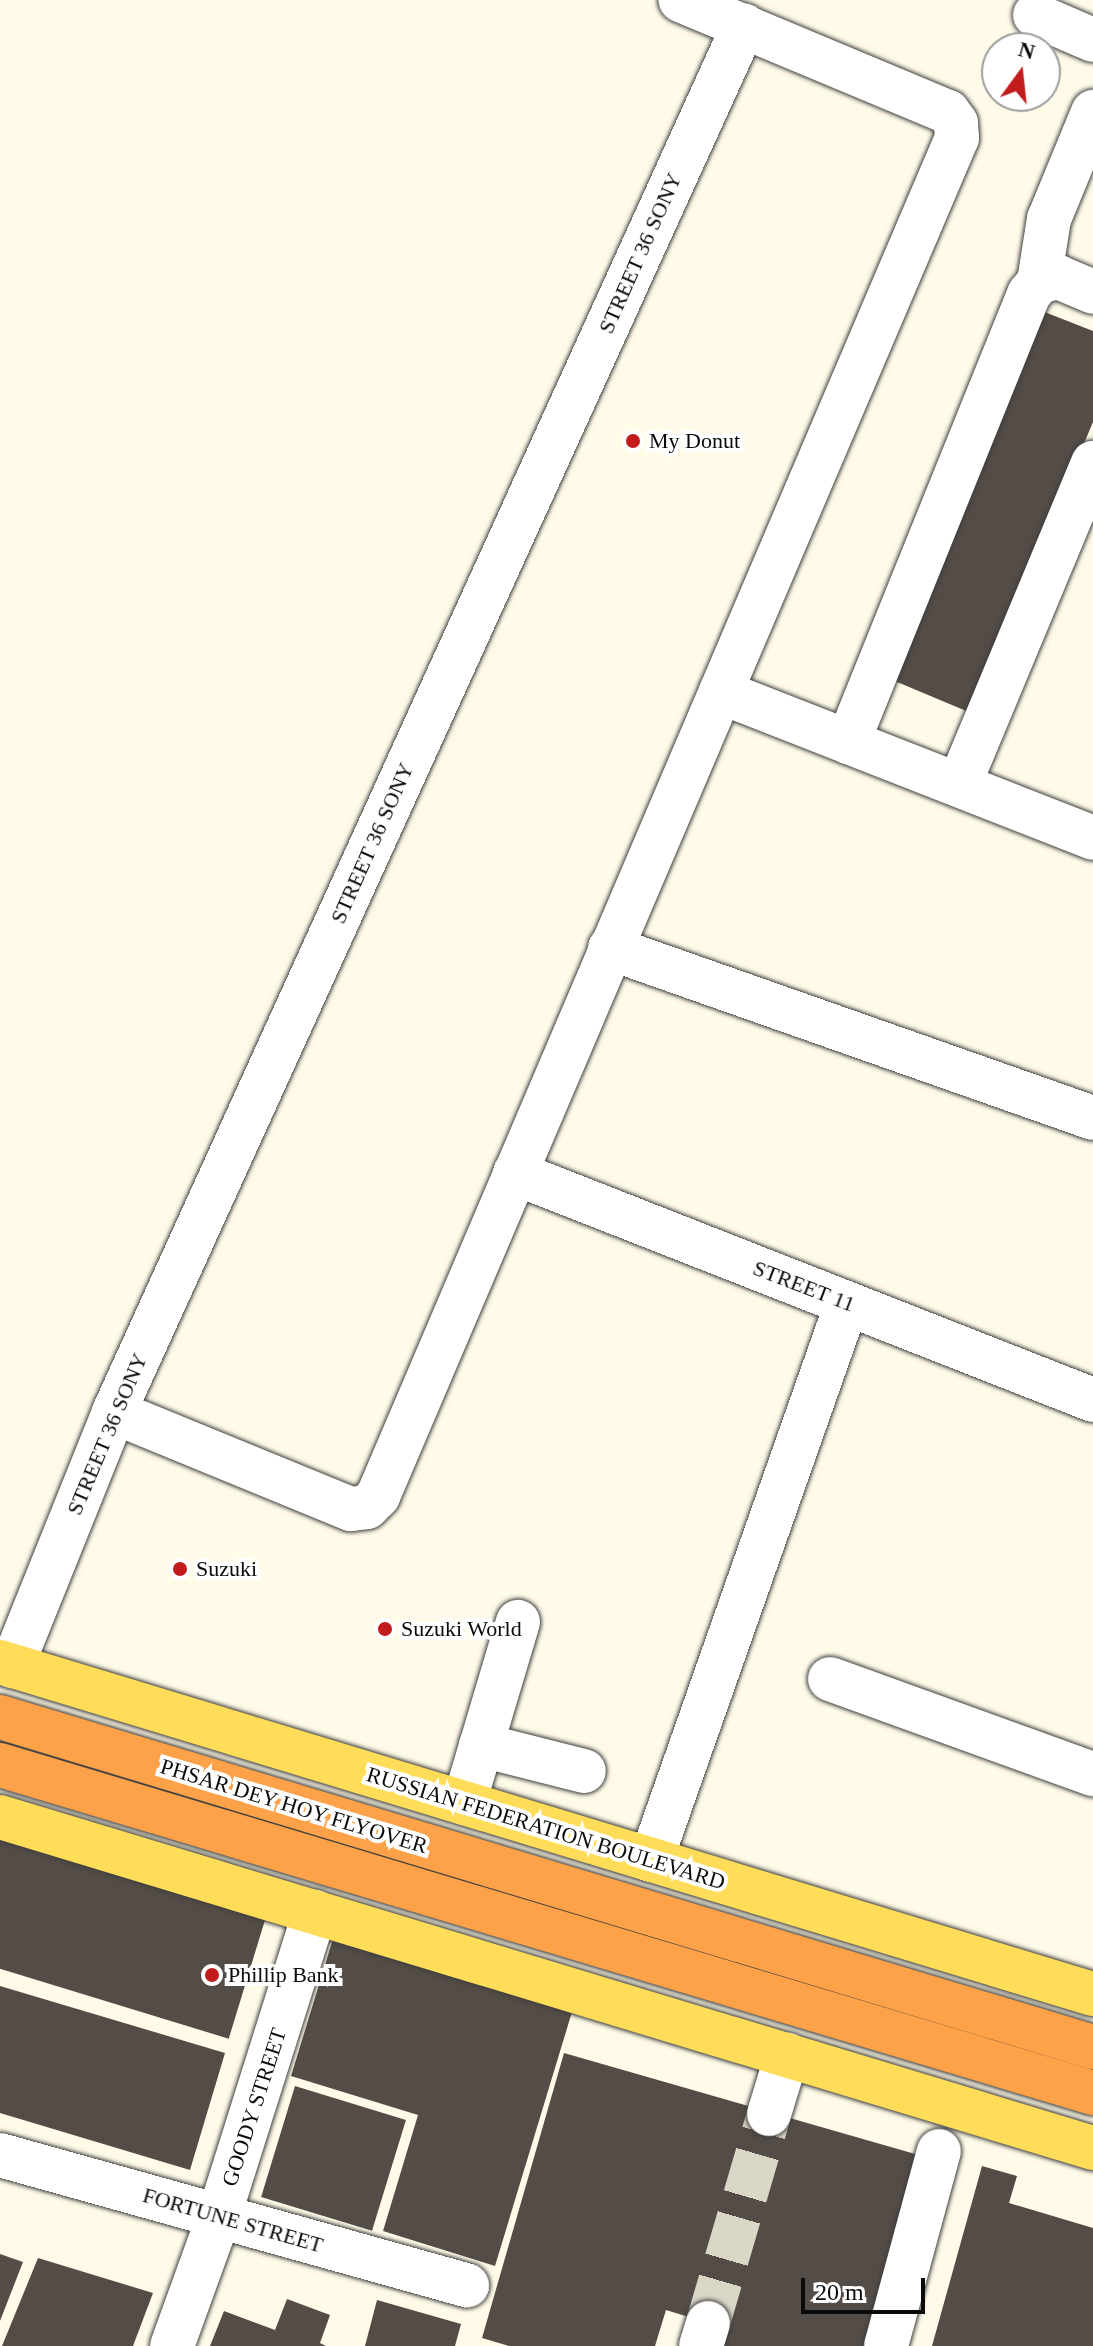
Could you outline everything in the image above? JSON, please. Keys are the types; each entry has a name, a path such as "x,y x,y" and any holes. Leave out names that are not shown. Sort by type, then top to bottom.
{"highway":[{"name":"PHSAR DEY HOY FLYOVER","path":"0,1717 1093,2047"},
{"name":"PHSAR DEY HOY FLYOVER","path":"0,1765 1093,2093"}],"main road":[{"name":"RUSSIAN FEDERATION BOULEVARD","path":"6,1664 1093,1994"},
{"path":"0,1817 1093,2148"}],"street":[{"path":"114,1412 351,1509 367,1507 378,1496 957,138 956,123 948,112 680,0"},
{"path":"1035,15 1093,40"},
{"name":"STREET 36 SONY","path":"6,1664 114,1412 744,25"},
{"path":"848,742 1029,294 1039,282 1049,219 1093,112"},
{"path":"1039,282 1058,277 1093,292"},
{"path":"959,785 1093,463"},
{"path":"721,692 1093,838"},
{"path":"610,948 1093,1118"},
{"name":"STREET 11","path":"515,1173 1093,1400"},
{"path":"651,1860 847,1303"},
{"path":"464,1803 518,1622"},
{"path":"830,1679 1093,1774"},
{"path":"481,1745 584,1771"},
{"name":"GOODY STREET","path":"172,2346 219,2216 315,1912"},
{"path":"769,2114 787,2055"},
{"path":"886,2346 939,2151"},
{"name":"FORTUNE STREET","path":"0,2155 467,2285"}],"building":[{"path":"1042,311 1093,331 1093,422 971,713 890,679"},
{"path":"0,1836 266,1917 229,2039 0,1969"},
{"path":"336,1929 575,2002 495,2266 383,2231 418,2115 291,2076"},
{"path":"0,1986 225,2053 190,2170 0,2113"},
{"path":"564,2053 929,2158 874,2346 720,2346 708,2323 666,2310 655,2346 509,2346 482,2338"},
{"path":"295,2086 406,2120 372,2231 261,2197"},
{"path":"982,2166 1017,2176 1009,2203 1093,2228 1093,2346 932,2346"},
{"path":"0,2254 23,2262 0,2321"},
{"path":"38,2258 153,2293 133,2346 2,2346"},
{"path":"287,2299 330,2315 320,2343 326,2346 210,2346 224,2311 275,2330"},
{"path":"377,2300 461,2324 455,2346 365,2346"}],"tunnel":[{"path":"708,2323 769,2114"}],"place":[{"name":"My Donut","path":"633,441"},
{"name":"Suzuki","path":"180,1569"},
{"name":"Suzuki World","path":"385,1629"},
{"name":"Phillip Bank","path":"212,1975"}]}
